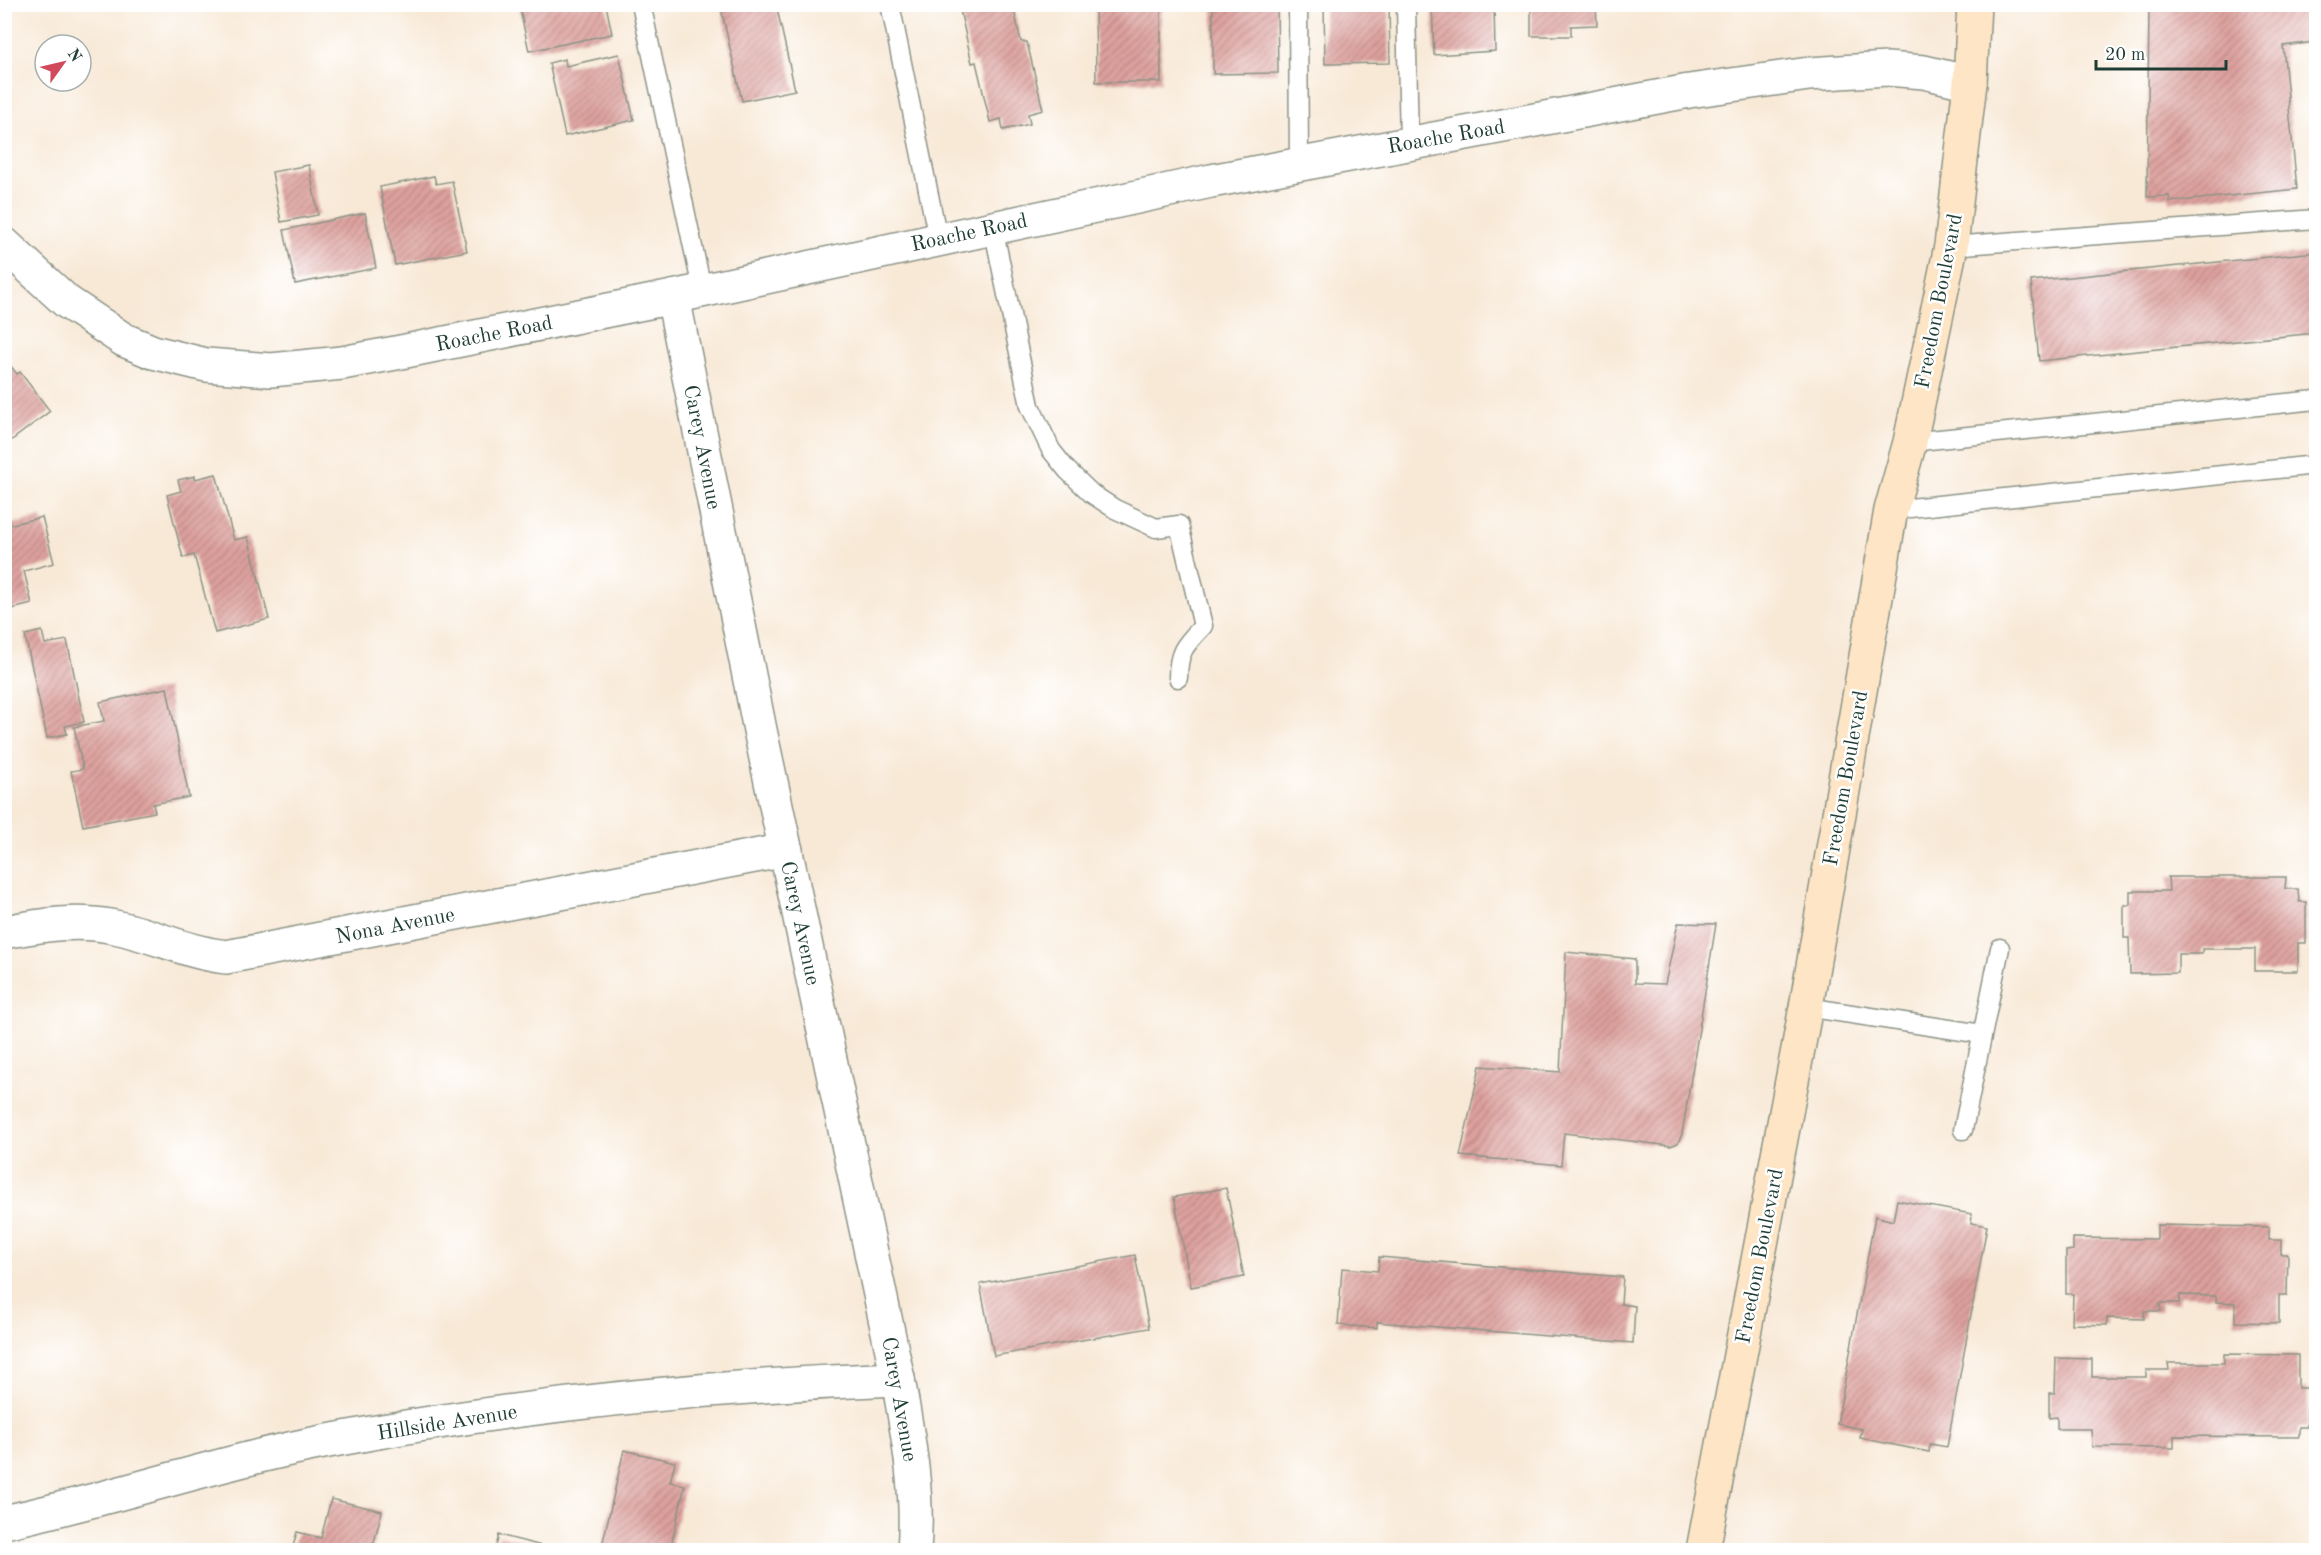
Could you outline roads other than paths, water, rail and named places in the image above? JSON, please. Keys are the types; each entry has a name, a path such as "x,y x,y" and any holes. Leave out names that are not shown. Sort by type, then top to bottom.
{"main road":[{"name":"Freedom Boulevard","path":"1703,1551 1806,1006 1891,510 1910,442 1952,246 1970,83 1974,4"}],"street":[{"name":"Roache Road","path":"4,243 67,302 124,340 175,358 238,370 271,370 342,363 688,293 1299,163 1689,91 1809,74 1887,69 1924,72 1970,83"},
{"name":"Carey Avenue","path":"688,293 786,850 898,1379 912,1459 917,1517 914,1551"},
{"name":"Nona Avenue","path":"4,932 42,925 81,922 117,927 197,954 226,957 786,850"},
{"name":"Hillside Avenue","path":"4,1522 258,1456 479,1415 772,1384 898,1379"}],"lane":[{"path":"641,4 688,293"},
{"path":"890,4 938,239"},
{"path":"1298,4 1299,163"},
{"path":"1406,4 1409,143"},
{"path":"1952,246 2316,219"},
{"path":"993,227 1030,406 1052,450 1067,470 1092,494 1115,509 1156,528 1179,525 1203,626 1184,646 1178,659 1178,678"},
{"path":"1910,442 2316,400"},
{"path":"1891,510 2316,465"},
{"path":"1963,1130 2000,948"},
{"path":"1806,1006 1982,1034"}]}
